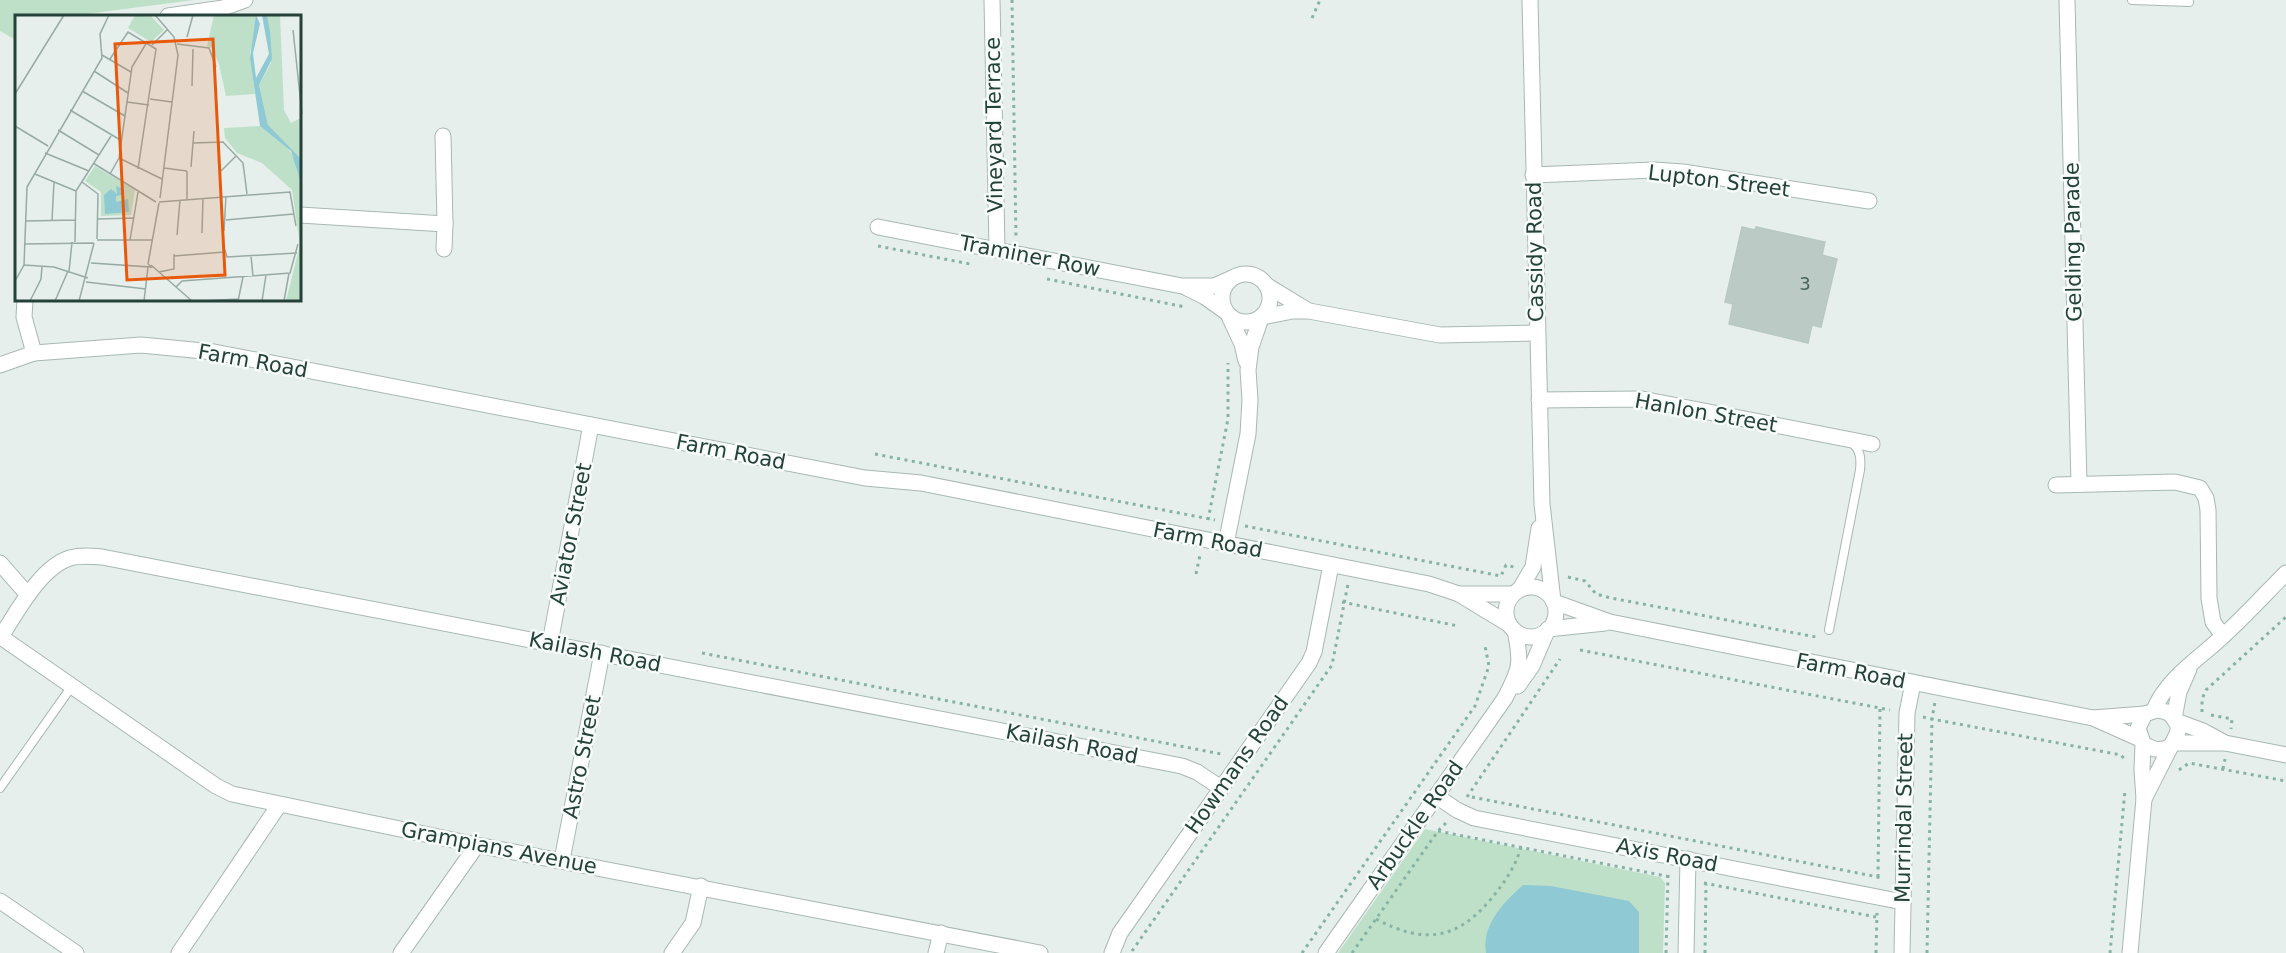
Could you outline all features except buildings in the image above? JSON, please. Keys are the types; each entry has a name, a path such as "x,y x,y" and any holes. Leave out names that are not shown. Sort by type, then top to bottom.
{"street":[{"path":"175,15 223,8 245,0"},
{"name":"Vineyard Terrace","path":"992,0 997,249"},
{"name":"Cassidy Road","path":"1530,0 1536,333 1542,504 1553,602"},
{"name":"Gelding Parade","path":"2067,0 2079,484"},
{"path":"443,136 446,224 444,249"},
{"name":"Lupton Street","path":"1533,175 1654,170 1683,172 1869,201"},
{"path":"302,215 446,224"},
{"name":"Traminer Row","path":"878,227 1182,286 1214,286 1232,278"},
{"path":"1226,543 1248,434 1250,400 1248,370 1242,344 1222,304 1222,294 1232,278 1240,274 1249,274 1310,311"},
{"path":"1248,370 1251,347 1261,317 1270,303 1270,293 1266,285"},
{"name":"Traminer Row","path":"1182,286 1204,297 1227,314"},
{"path":"25,302 24,317 34,353"},
{"path":"1227,314 1241,322 1254,322 1261,317 1293,311 1310,311 1440,336 1536,333"},
{"name":"Farm Road","path":"0,365 34,353 141,345 213,352 865,478 921,483 1429,584 1459,594 1513,628"},
{"name":"Hanlon Street","path":"1539,400 1642,399 1872,444"},
{"name":"Aviator Street","path":"550,643 591,425"},
{"path":"2056,485 2175,482 2200,488 2206,498 2208,510 2209,598 2212,622 2223,636"},
{"name":"Cassidy Road","path":"1517,592 1532,570 1542,504"},
{"name":"Kailash Road","path":"0,638 28,595 53,567 68,558 86,555 1182,766 1197,772 1221,788"},
{"path":"0,564 28,595"},
{"name":"Howmans Road","path":"1112,953 1120,933 1309,663 1314,652 1331,565"},
{"path":"2144,799 2134,769 2141,741 2138,728 2168,685 2223,636 2286,573"},
{"path":"1535,587 1543,590 1553,602 1555,617 1548,630 1532,637 1513,628 1506,609 1517,592 1535,587"},
{"name":"Farm Road","path":"1459,594 1517,592"},
{"name":"Farm Road","path":"1553,602 1610,622 2093,718 2141,741"},
{"name":"Farm Road","path":"1548,630 1610,622"},
{"name":"Arbuckle Road","path":"1326,953 1504,698 1519,671 1520,655 1513,628"},
{"name":"Arbuckle Road","path":"1504,698 1522,683 1548,630"},
{"name":"Grampians Avenue","path":"0,638 216,786 232,794 477,845 701,886 1040,953"},
{"name":"Astro Street","path":"562,860 602,653"},
{"path":"2130,953 2144,799 2178,732 2175,720 2179,692 2190,666"},
{"name":"Murrindal Street","path":"1902,953 1907,713 1913,683"},
{"path":"2150,712 2167,712 2175,720 2227,743"},
{"name":"Farm Road","path":"2093,718 2150,712"},
{"path":"2141,741 2150,748 2158,750 2172,744 2227,743 2286,754"},
{"name":"Axis Road","path":"1436,796 1474,818 1903,902"},
{"path":"179,953 279,805"},
{"path":"401,953 477,845"},
{"path":"1686,953 1688,859"},
{"path":"672,953 693,923 701,886"},
{"path":"0,901 75,953"},
{"path":"936,953 941,933"}],"lane":[{"path":"2132,0 2189,2"},
{"path":"1829,630 1860,470 1861,457 1857,447 1847,439"},
{"path":"0,789 72,686"}],"path":[{"path":"1012,0 1016,253"},
{"path":"1312,18 1320,0"},
{"path":"878,246 971,264"},
{"path":"1039,277 1161,301 1194,311"},
{"path":"1196,574 1228,419 1227,359"},
{"path":"875,454 1501,576 1506,565 1532,570"},
{"path":"1551,574 1585,581 1596,594 1611,598 1816,637"},
{"path":"1324,599 1458,626"},
{"path":"2223,769 2232,719 2202,713 2202,699 2206,690 2286,617"},
{"path":"1302,953 1475,706 1489,666 1485,646"},
{"path":"1580,650 2121,755 2134,769 2110,953"},
{"path":"702,653 1221,754"},
{"path":"1927,953 1932,719 1937,688"},
{"path":"1878,877 1880,708"},
{"path":"2158,770 2175,772 2189,763 2286,781"},
{"path":"1438,831 1876,917"},
{"path":"1666,953 1667,876 1675,838"},
{"path":"1376,919 1397,930 1416,935 1430,936 1451,932 1474,918 1502,886 1517,860 1521,847"},
{"path":"1705,953 1706,884"}],"green space":[{"path":"0,0 194,0 85,15 15,15 15,39 0,31"},
{"path":"1425,829 1660,877 1665,883 1663,953 1338,953"}],"water":[{"path":"1523,885 1551,886 1629,901 1639,912 1639,953 1486,953 1485,943 1490,924 1508,899"}]}
